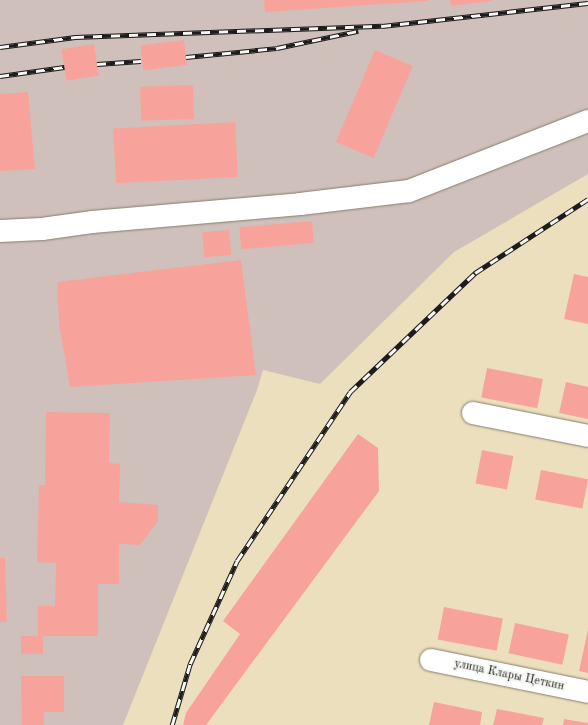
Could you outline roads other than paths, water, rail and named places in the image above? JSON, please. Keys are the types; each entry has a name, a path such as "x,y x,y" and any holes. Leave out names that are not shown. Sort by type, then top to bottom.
{"street":[{"path":"0,231 42,229 92,222 300,204 409,191 588,121"},
{"path":"473,413 588,436"},
{"name":"улица Клары Цеткин","path":"431,660 588,692"}],"railway":[{"path":"0,47 75,37 382,26 588,3"},
{"path":"186,57 277,48 358,31"},
{"path":"97,64 141,61"},
{"path":"0,76 64,67"},
{"path":"172,725 190,664 237,561 350,392 475,273 588,199"}]}
